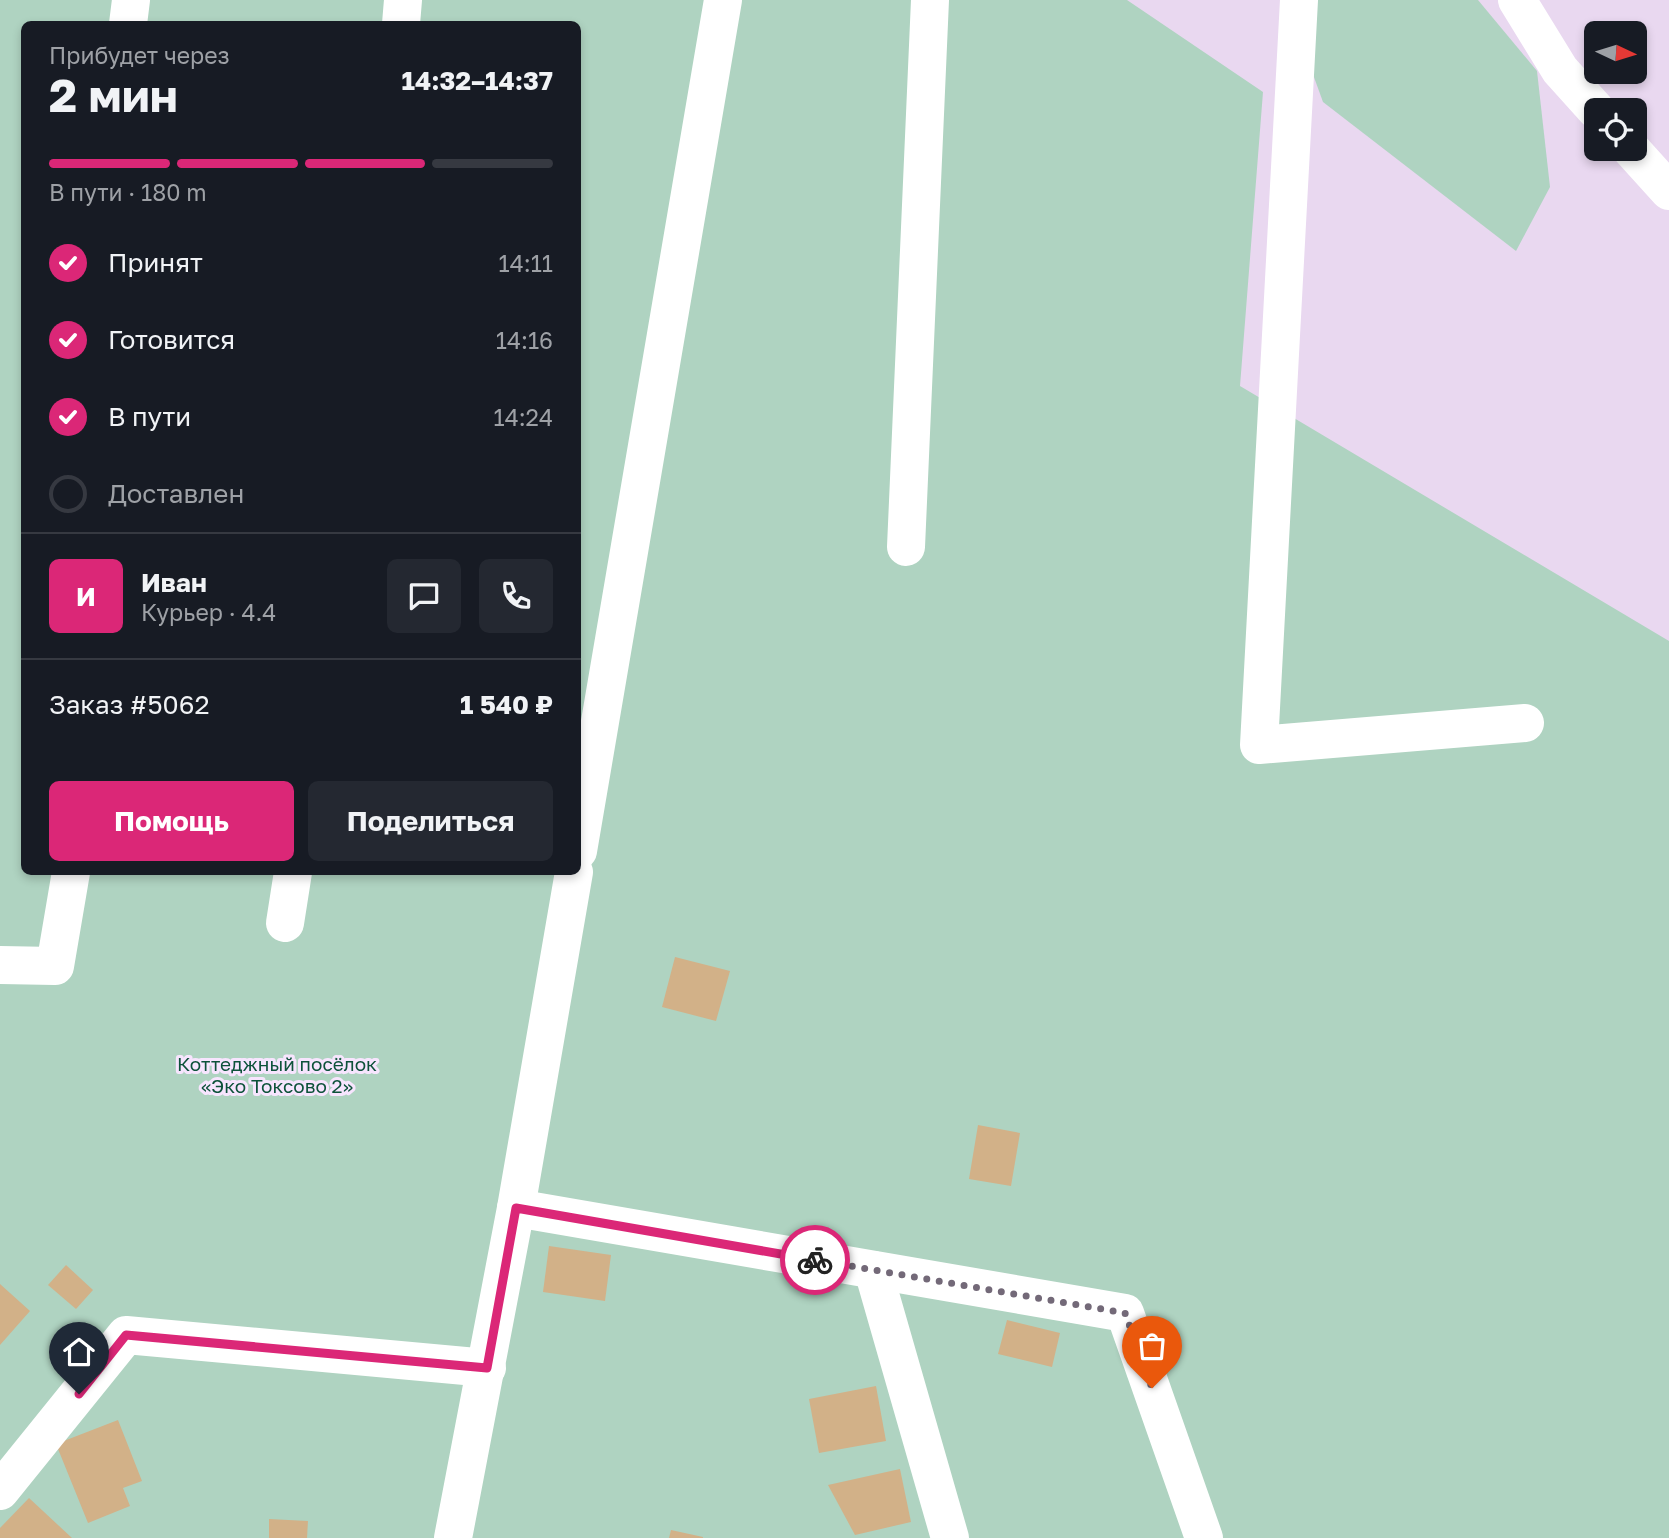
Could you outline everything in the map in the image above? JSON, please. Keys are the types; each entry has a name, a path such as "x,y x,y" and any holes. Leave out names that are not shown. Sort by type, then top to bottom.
{"street":[{"path":"128,21 131,0"},
{"path":"401,21 403,0"},
{"path":"581,833 723,0"},
{"path":"906,547 930,0"},
{"path":"1299,0 1259,745 1525,723"},
{"path":"1517,0 1560,70 1586,98"},
{"path":"1642,161 1669,191"},
{"path":"0,965 55,966 70,875"},
{"path":"285,923 293,875"},
{"path":"453,1538 487,1368 573,875"},
{"path":"516,1208 1125,1313 1204,1538"},
{"path":"873,1270 950,1538"},
{"path":"0,1491 126,1335 487,1368"}],"green space":[{"name":"Коттеджный посёлок «Эко Токсово 2»","path":"0,0 1127,0 1263,92 1240,386 1669,641 1669,1538 0,1538"},
{"path":"1286,0 1478,0 1537,71 1550,187 1516,251 1323,102"}],"building":[{"path":"675,957 730,971 716,1021 662,1007"},
{"path":"978,1125 1020,1133 1011,1186 969,1179"},
{"path":"549,1246 611,1255 605,1301 543,1292"},
{"path":"66,1265 93,1290 76,1309 48,1285"},
{"path":"0,1284 30,1311 0,1345"},
{"path":"1007,1320 1060,1333 1052,1367 998,1354"},
{"path":"876,1386 886,1441 819,1453 809,1399"},
{"path":"118,1420 142,1481 123,1488 130,1506 88,1523 56,1444"},
{"path":"900,1469 911,1522 855,1535 828,1485"},
{"path":"29,1498 72,1538 0,1538 0,1528"},
{"path":"269,1519 308,1521 307,1538 269,1538"},
{"path":"671,1530 703,1537 703,1538 669,1538"}],"way so far":[{"path":"815,1260 1125,1313 1152,1388"}],"route":[{"path":"79,1394 126,1335 487,1368 516,1208 815,1260"}]}
